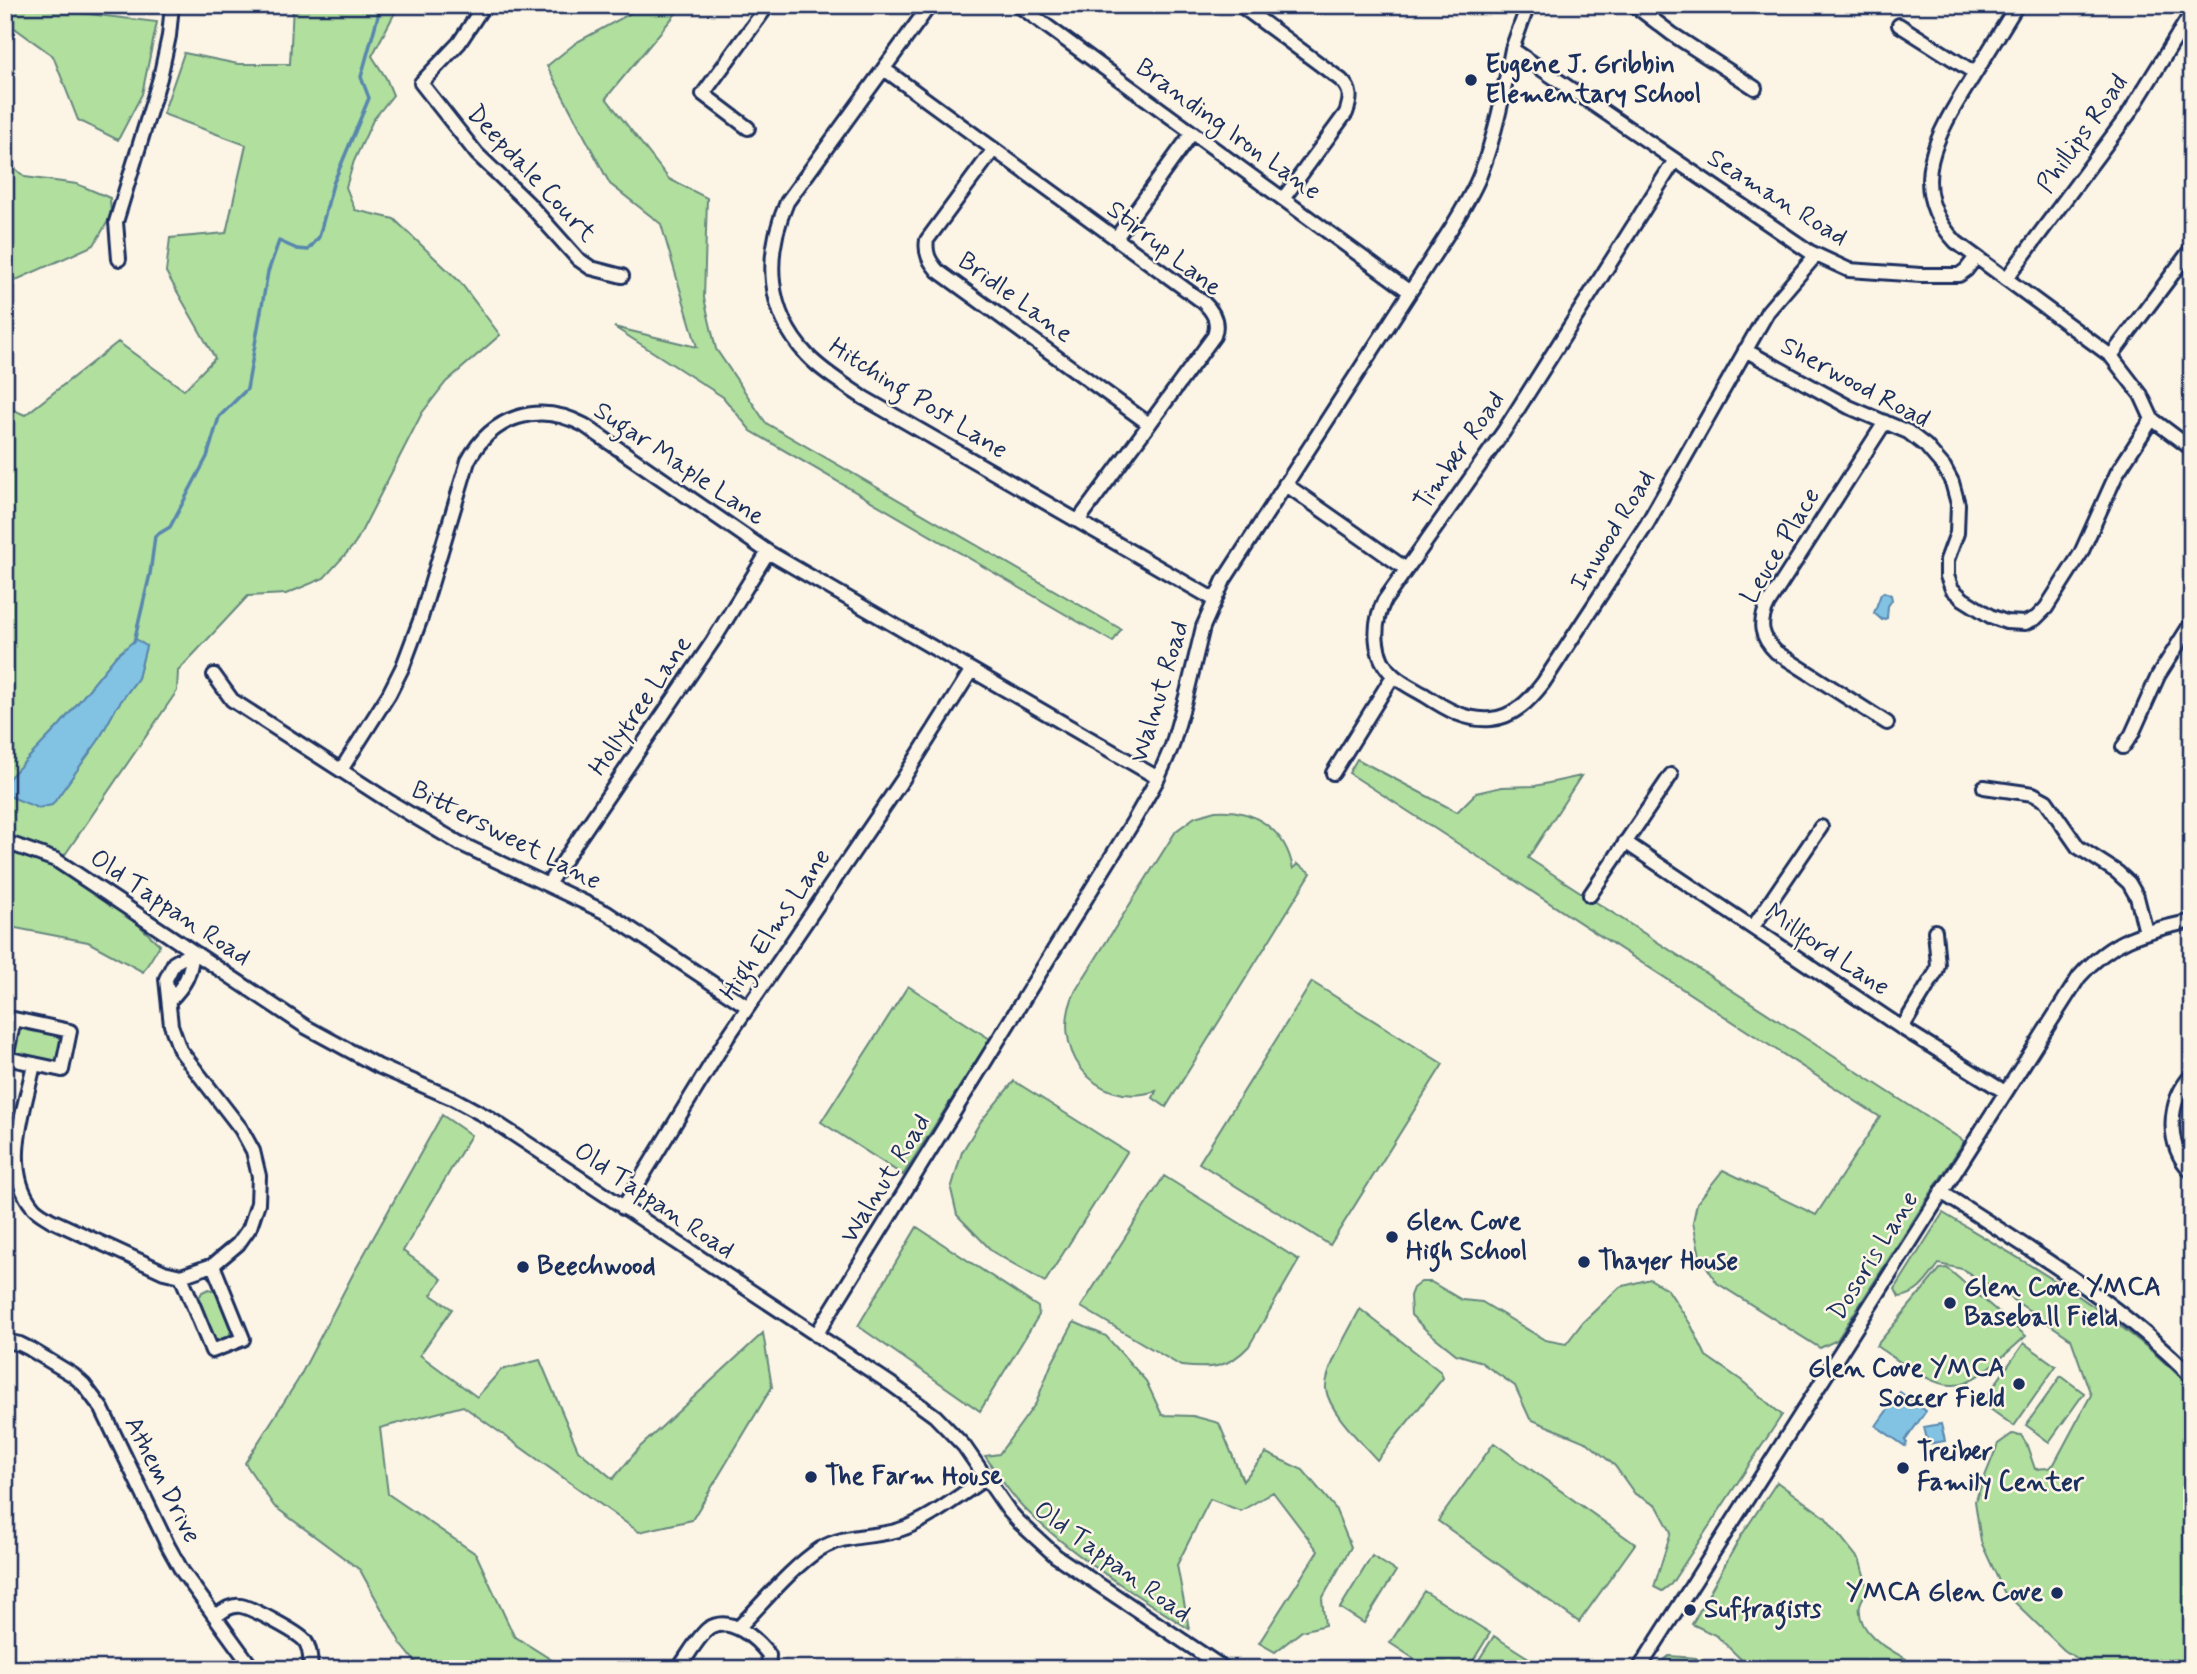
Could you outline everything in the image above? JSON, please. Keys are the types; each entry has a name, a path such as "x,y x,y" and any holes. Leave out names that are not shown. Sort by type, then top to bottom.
{"street":[{"path":"119,259 116,222 160,78 172,5"},
{"name":"Deepdale Court","path":"484,5 459,43 421,83 477,155 528,203 578,260 590,268 622,276"},
{"path":"748,128 703,94 768,5"},
{"name":"Hitching Post Lane","path":"930,5 787,202 772,249 771,269 775,299 783,319 807,355 826,372 864,398 1215,600"},
{"name":"Branding Iron Lane","path":"1018,5 1410,292"},
{"path":"1240,5 1341,79 1350,90 1346,113 1283,198"},
{"path":"1512,49 1528,5"},
{"path":"1634,5 1672,34 1755,88"},
{"path":"2017,5 1952,109 1938,138 1931,159 1929,199 1938,220 1956,242 2111,356 2141,395 2152,419 2192,449"},
{"name":"Phillips Road","path":"2006,279 2128,115 2192,12"},
{"path":"1899,25 1975,72"},
{"name":"Seaman Road","path":"1512,49 1816,255 1849,270 1959,275 1976,257"},
{"name":"Walnut Road","path":"816,1335 1119,846 1158,778 1172,746 1203,627 1224,580 1452,228 1481,173 1498,118 1512,49"},
{"name":"Stirrup Lane","path":"884,69 1203,302 1217,323 1214,336 1078,521"},
{"path":"1115,238 1192,133"},
{"name":"Bridle Lane","path":"994,149 927,240 926,250 930,263 1149,424"},
{"name":"Timber Road","path":"1393,676 1379,653 1376,642 1376,624 1384,601 1504,431 1675,160"},
{"path":"2111,356 2192,248"},
{"name":"Inwood Road","path":"1393,676 1444,708 1468,718 1502,717 1530,700 1647,524 1768,311 1816,255"},
{"name":"Sherwood Road","path":"1745,350 1849,407 1908,432 1926,446 1944,467 1952,482 1959,515 1957,533 1948,560 1947,576 1952,589 1990,616 2016,624 2036,618 2054,597 2090,534 2117,473 2152,419"},
{"name":"Sugar Maple Lane","path":"341,770 389,694 403,666 421,618 468,461 486,434 502,423 534,414 553,414 584,425 768,552 1158,778"},
{"name":"Leuce Place","path":"1885,422 1768,604 1761,625 1766,643 1776,652 1887,723"},
{"path":"1285,484 1406,569"},
{"name":"Hollytree Lane","path":"548,884 713,641 768,552"},
{"path":"2123,747 2132,734 2158,676 2192,622"},
{"name":"High Elms Lane","path":"623,1208 748,1007 903,779 971,671"},
{"name":"Bittersweet Lane","path":"214,676 232,699 341,770 459,843 607,913 748,1007"},
{"path":"1333,773 1393,676"},
{"path":"1590,895 1671,775"},
{"path":"1984,787 2033,794 2046,801 2078,847 2129,883 2137,897 2146,932"},
{"path":"1752,927 1821,827"},
{"name":"Millford Lane","path":"1625,842 1902,1028 2005,1092"},
{"name":"Old Tappan Road","path":"5,844 56,860 306,1027 347,1051 454,1099 489,1118 891,1384 935,1416 964,1446 1019,1522 1056,1556 1225,1669"},
{"name":"Dosoris Lane","path":"1639,1669 2079,977 2106,950 2127,939 2192,921"},
{"path":"1902,1028 1937,972 1935,931"},
{"path":"169,1001 182,988 190,972 193,951"},
{"path":"34,1064 16,1158 17,1176 34,1209 51,1220 148,1266 181,1276 213,1265 238,1244 250,1227 258,1203 259,1176 253,1151 241,1129 180,1050 171,1025 166,979 174,963 193,951"},
{"path":"14,1019 70,1031 62,1070 34,1064 6,1058 14,1019"},
{"path":"2192,1075 2179,1093 2172,1117 2174,1140 2180,1158 2192,1172"},
{"path":"1941,1192 2048,1260 2121,1313 2192,1377"},
{"path":"181,1276 212,1351 243,1339 213,1265"},
{"name":"Athem Drive","path":"5,1341 30,1349 74,1375 85,1385 102,1409 168,1546 250,1667"},
{"path":"739,1628 802,1564 822,1548 844,1540 897,1531 915,1524 986,1478"},
{"path":"216,1616 229,1607 240,1606 261,1614 306,1642 310,1652 311,1669"},
{"path":"682,1669 681,1665 707,1630 717,1625 739,1628 762,1645 769,1655 768,1669"}],"green space":[{"path":"5,5 37,5 38,8 157,22 142,94 118,140 78,120 53,56 5,21"},
{"path":"293,5 399,5 372,56 393,95 373,120 354,161 346,187 355,210 394,219 460,282 500,335 446,382 422,413 355,544 324,578 286,594 248,596 178,671 177,691 62,859 160,945 143,972 88,942 5,926 5,793 52,805 98,741 116,708 138,678 146,646 116,656 60,725 10,777 5,786 5,406 25,415 118,342 184,390 215,358 166,272 170,238 226,233 246,145 163,114 184,53 238,64 290,64"},
{"path":"641,5 683,5 606,98 669,179 707,198 704,298 716,349 766,423 1121,629 1113,642 751,431 723,397 614,327 697,347 661,224 610,184 547,66 577,42 635,11"},
{"path":"5,160 25,177 77,184 110,198 111,216 94,245 5,285"},
{"path":"1357,759 1457,812 1476,793 1502,787 1535,786 1581,776 1528,858 1964,1141 1837,1340 1820,1348 1717,1283 1700,1256 1693,1222 1697,1203 1723,1170 1816,1215 1880,1117 1349,773"},
{"path":"1215,811 1243,813 1266,824 1283,843 1293,869 1297,864 1311,873 1166,1107 1153,1098 1156,1091 1133,1095 1113,1092 1095,1083 1072,1052 1067,1032 1069,1011 1076,990 1176,831 1195,817"},
{"path":"1312,982 1443,1064 1330,1245 1199,1163"},
{"path":"908,986 990,1039 903,1175 821,1122"},
{"path":"21,1028 64,1037 59,1061 54,1063 16,1053 15,1040"},
{"path":"1014,1081 1127,1152 1045,1282 993,1252 957,1215 951,1189 962,1152 981,1121"},
{"path":"442,1115 471,1135 403,1251 442,1279 431,1295 452,1309 420,1355 477,1397 501,1370 540,1360 578,1450 613,1479 640,1447 763,1333 772,1387 692,1520 639,1532 463,1406 380,1428 388,1494 476,1554 514,1636 566,1669 421,1669 401,1644 360,1570 274,1506 245,1463 298,1380 353,1274"},
{"path":"1164,1176 1299,1260 1249,1346 1234,1359 1218,1366 1181,1366 1081,1307"},
{"path":"1943,1213 2074,1293 2135,1338 2192,1389 2192,1669 2092,1669 2064,1650 2004,1592 1981,1542 1975,1501 1998,1444 2012,1434 2021,1435 2035,1469 2048,1468 2054,1464 2091,1395 2071,1339 1962,1269 1939,1264 1918,1289 1899,1297 1895,1289"},
{"path":"917,1227 1038,1307 1039,1315 980,1411 858,1326"},
{"name":"Glen Cove YMCA Baseball Field","path":"1947,1268 2026,1336 1982,1373 1954,1385 1925,1377 1876,1346 1940,1269"},
{"path":"1650,1279 1668,1290 1691,1325 1706,1356 1741,1380 1782,1415 1671,1584 1662,1591 1654,1587 1671,1532 1657,1506 1635,1494 1615,1466 1588,1443 1530,1419 1515,1386 1479,1361 1456,1354 1411,1315 1410,1296 1413,1288 1421,1282 1431,1282 1462,1300 1482,1302 1545,1340 1566,1344 1583,1322 1620,1287"},
{"path":"209,1289 215,1291 231,1330 228,1339 221,1342 214,1338 198,1300 202,1292"},
{"path":"1360,1309 1441,1372 1443,1378 1377,1460 1339,1417 1326,1389 1329,1371"},
{"path":"1074,1322 1106,1336 1146,1381 1162,1415 1193,1416 1219,1423 1243,1481 1266,1453 1303,1470 1335,1508 1351,1547 1322,1599 1325,1625 1302,1631 1275,1652 1259,1643 1318,1551 1273,1492 1241,1511 1210,1499 1177,1565 1189,1629 1082,1558 1013,1496 985,1456 999,1454 1036,1403 1051,1365"},
{"name":"Glen Cove YMCA Soccer Field","path":"2024,1343 2056,1366 2014,1426 1982,1403"},
{"path":"2061,1376 2084,1393 2049,1442 2026,1425"},
{"path":"1494,1443 1635,1544 1579,1622 1438,1521"},
{"path":"1777,1482 1825,1517 1860,1561 1868,1589 1860,1605 1863,1623 1874,1638 1906,1659 1903,1669 1751,1669 1717,1636 1692,1624 1741,1536"},
{"path":"1372,1556 1396,1571 1364,1623 1340,1608"},
{"path":"1424,1591 1490,1633 1468,1669 1430,1669 1390,1643"},
{"path":"1494,1636 1546,1669 1473,1669"},
{"path":"1669,1656 1696,1658 1704,1669 1652,1669"}],"water":[{"path":"1884,592 1891,595 1892,600 1888,606 1887,618 1882,620 1874,613"},
{"path":"136,639 146,646 138,678 116,708 98,741 52,805 38,808 5,793 10,777 60,725 116,656"},
{"path":"1900,1392 1926,1411 1905,1441 1905,1446 1876,1426"},
{"path":"1941,1424 1945,1441 1928,1444 1924,1427"}],"waterway":[{"path":"134,642 150,574 155,536 170,527 207,457 219,417 247,389 268,272 279,241 297,249 308,250 319,237 333,184 369,98 361,77 381,5"}],"place":[{"name":"Eugene J. Gribbin Elementary School","path":"1471,80"},
{"name":"Glen Cove High School","path":"1392,1237"},
{"name":"Thayer House","path":"1584,1262"},
{"name":"Beechwood","path":"523,1267"},
{"name":"Glen Cove YMCA Baseball Field","path":"1950,1303"},
{"name":"Glen Cove YMCA Soccer Field","path":"2019,1384"},
{"name":"Treiber Family Center","path":"1903,1468"},
{"name":"The Farm House","path":"811,1477"},
{"name":"YMCA Glen Cove","path":"2057,1593"},
{"name":"Suffragists","path":"1690,1610"}]}
